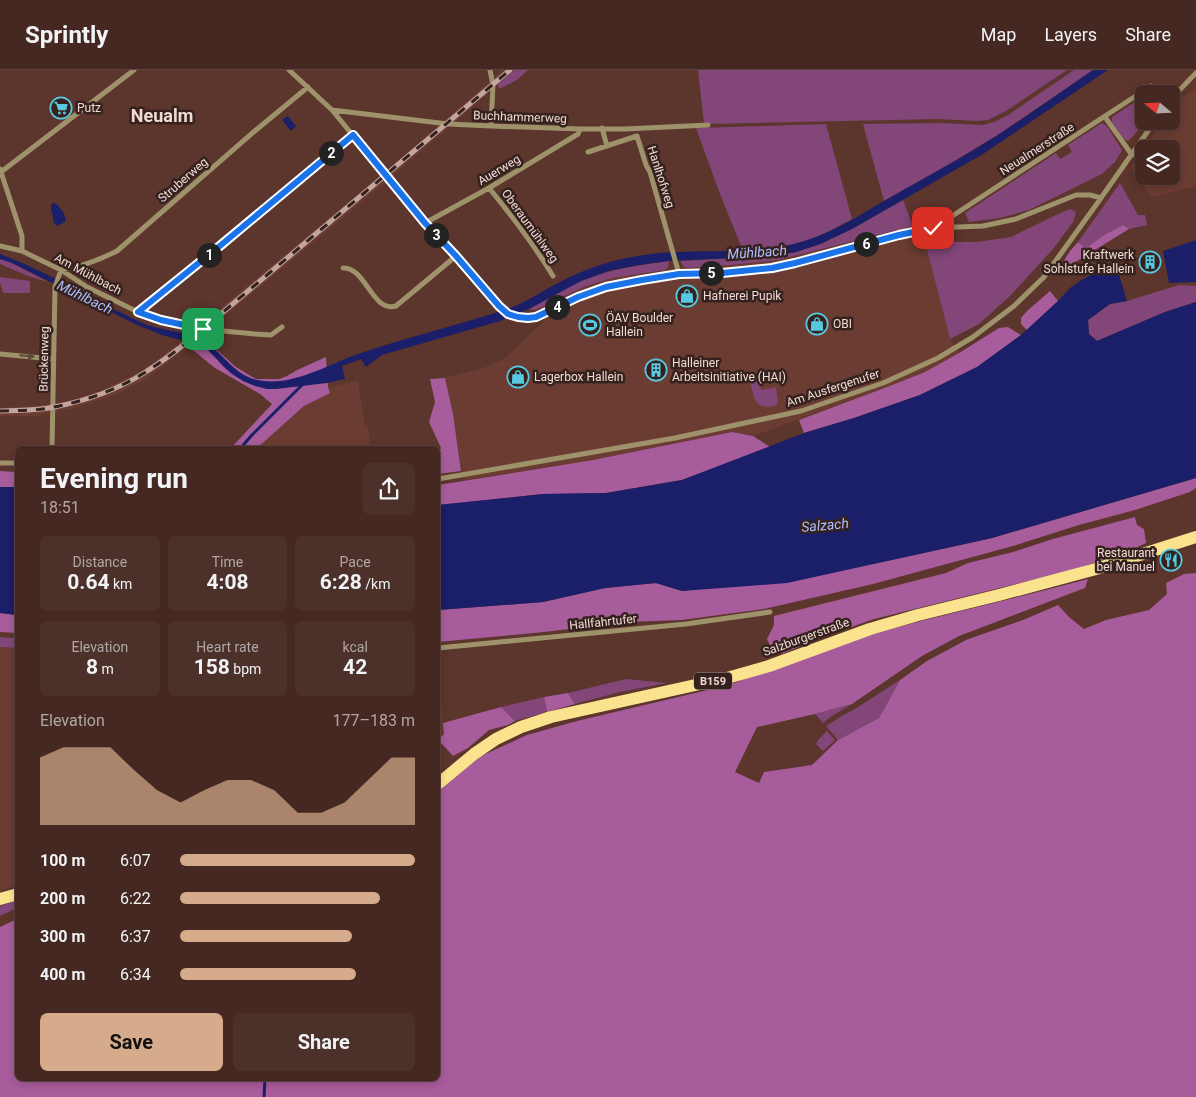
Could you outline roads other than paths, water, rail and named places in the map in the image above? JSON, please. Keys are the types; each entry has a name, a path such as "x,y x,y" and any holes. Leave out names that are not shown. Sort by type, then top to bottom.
{"main road":[{"name":"Salzburgerstraße","path":"440,782 474,754 496,739 520,727 551,717 727,678 769,666 870,629 1096,569 1196,537"},
{"path":"0,899 15,895"}],"street":[{"path":"22,251 22,236 0,170 134,70"},
{"path":"289,70 332,110 425,223 456,256 396,306 390,308 382,305 355,272 349,268 343,268"},
{"path":"490,70 493,85 491,126"},
{"path":"1180,90 1196,73"},
{"name":"Struberweg","path":"61,270 76,268 117,251 308,87"},
{"name":"Neualmerstraße","path":"933,228 1135,97"},
{"name":"Buchhammerweg","path":"332,110 448,124 491,126 580,129 708,126"},
{"path":"1105,117 1132,155 1149,130"},
{"path":"602,128 607,146"},
{"name":"Auerweg","path":"425,223 489,188 578,134 580,129"},
{"path":"138,312 353,135"},
{"name":"Hanlhofweg","path":"588,152 637,136 650,172 679,274"},
{"name":"Am Ausfergenufer","path":"440,479 620,448 801,411 883,383 938,358 973,337 1014,306 1044,277 1132,155"},
{"name":"Oberaumühlweg","path":"489,188 518,224 554,276"},
{"name":"Neualmerstraße","path":"456,256 493,300 508,314 528,318 536,317 578,297 606,287 679,274 722,273 772,268 933,228 983,226 1016,219 1076,195 1090,195 1101,198"},
{"name":"Am Mühlbach","path":"0,246 22,251 61,270 87,287 138,312 161,320 203,329 271,335 282,327"},
{"name":"Brückenweg","path":"52,446 54,287 61,270"},
{"path":"0,354 53,359"},
{"path":"0,463 15,463"},
{"name":"Hallfahrtufer","path":"440,648 686,624 770,612"}],"water":[{"name":"Mühlbach","path":"1093,70 1108,70 983,154 852,229 820,244 796,252 774,256 669,261 609,271 581,281 529,309 500,321 382,355 366,367 361,359 342,366 345,379 327,383 276,389 255,386 232,374 208,350 199,345 162,335 135,324 12,263 0,259 0,254 36,269 147,325 187,334 202,340 237,370 253,379 263,381 288,380 301,377 380,347 513,307 569,277 608,263 659,253 763,249 804,241 827,233 970,152 1021,120"},
{"path":"288,116 296,126 291,131 282,120"},
{"path":"53,203 57,204 65,217 65,222 57,226 53,222 51,205"},
{"path":"1196,240 1196,282 1169,283 1163,251"},
{"name":"Salzach","path":"1117,268 1127,301 1110,304 1088,320 1089,334 1097,341 1165,312 1196,302 1196,478 992,538 787,583 682,591 656,583 605,588 543,602 440,610 440,505 543,494 606,493 682,480 804,433 920,395 977,367 1021,335 1070,288 1095,273"},
{"path":"0,487 15,487 15,615 0,613"}],"waterway":[{"path":"243,446 304,383"},
{"path":"264,1097 265,1081"}],"railway":[{"path":"0,411 41,409 77,402 112,390 152,368 196,335 510,70"}],"place":[{"name":"Putz","path":"61,108"},
{"name":"Kraftwerk Sohlstufe Hallein","path":"1150,262"},
{"name":"Hafnerei Pupik","path":"687,296"},
{"name":"OBI","path":"817,324"},
{"name":"ÖAV Boulder Hallein","path":"590,325"},
{"name":"Halleiner Arbeitsinitiative (HAI)","path":"656,370"},
{"name":"Lagerbox Hallein","path":"518,377"},
{"name":"Restaurant bei Manuel","path":"1171,560"}],"district":[{"name":"Neualm","path":"162,115"}]}
